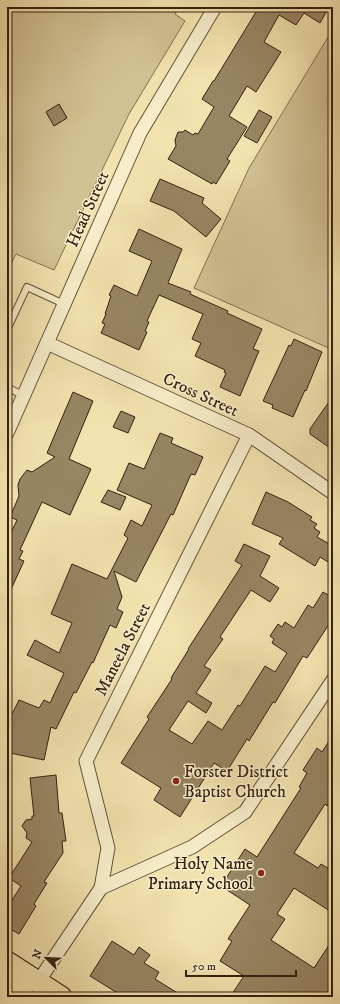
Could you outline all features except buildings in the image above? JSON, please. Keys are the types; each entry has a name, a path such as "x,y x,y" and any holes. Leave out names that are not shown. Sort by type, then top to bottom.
{"main road":[{"path":"7,962 61,997"}],"street":[{"name":"Head Street","path":"7,433 140,134 215,7"},
{"name":"Cross Street","path":"47,343 249,436 333,492"},
{"name":"Maneela Street","path":"101,888 108,848 86,761 249,436"},
{"path":"38,982 101,888 192,847 245,812 333,680"}],"lane":[{"path":"7,330 27,287 64,304"},
{"path":"7,387 24,396"}],"shaded area":[{"path":"7,7 179,7 175,14 185,21 129,114 54,270 16,254 7,272"},
{"path":"333,29 333,350 194,288 249,168"}],"place":[{"name":"Forster District Baptist Church","path":"176,781"},
{"name":"Holy Name Primary School","path":"261,873"}]}
